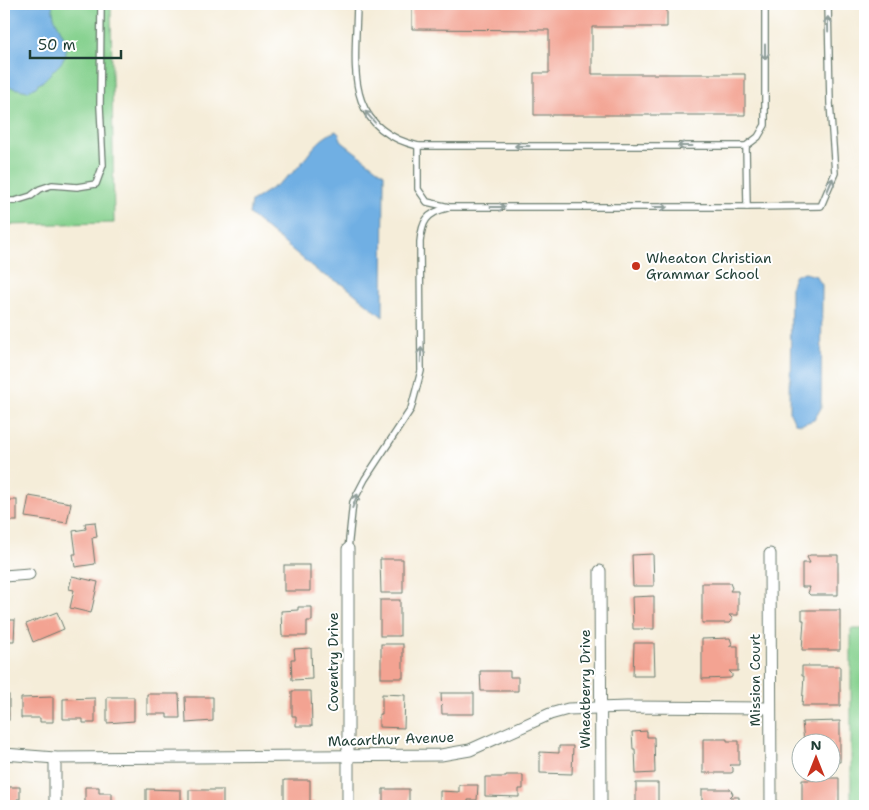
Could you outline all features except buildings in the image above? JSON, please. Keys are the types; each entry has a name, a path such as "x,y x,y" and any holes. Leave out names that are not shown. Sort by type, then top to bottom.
{"street":[{"name":"Coventry Drive","path":"348,549 348,806"},
{"name":"Mission Court","path":"770,554 771,806"},
{"name":"Wheatberry Drive","path":"600,571 601,806"},
{"path":"4,576 29,574"},
{"name":"Macarthur Avenue","path":"4,754 55,758 441,755 459,753 550,714 568,709 770,708"},
{"path":"55,758 55,806"}],"lane":[{"path":"4,201 15,201 31,196 40,189 52,185 77,187 96,184 103,165 100,106 101,4"},
{"path":"358,4 356,83 364,110 381,130 402,142 418,146 746,146 758,137 765,125 765,4"},
{"path":"418,146 418,189 427,202 449,207 821,206 835,173 830,103 828,4"},
{"path":"746,146 747,207"},
{"path":"348,549 353,502 411,409 421,371 420,242 422,229 426,219 436,211 449,207"}],"green space":[{"path":"4,4 111,4 114,223 4,225"},
{"path":"851,629 865,629 865,806 851,806"}],"water":[{"path":"4,4 52,4 54,17 65,39 66,55 61,63 41,83 28,91 4,86"},
{"path":"336,131 342,142 384,174 383,317 344,285 320,273 249,214 251,202 297,169 321,140"},
{"path":"805,273 816,276 822,285 821,408 814,420 802,424 795,423 790,412 791,285 795,275"}],"place":[{"name":"Wheaton Christian Grammar School","path":"636,266"}]}
